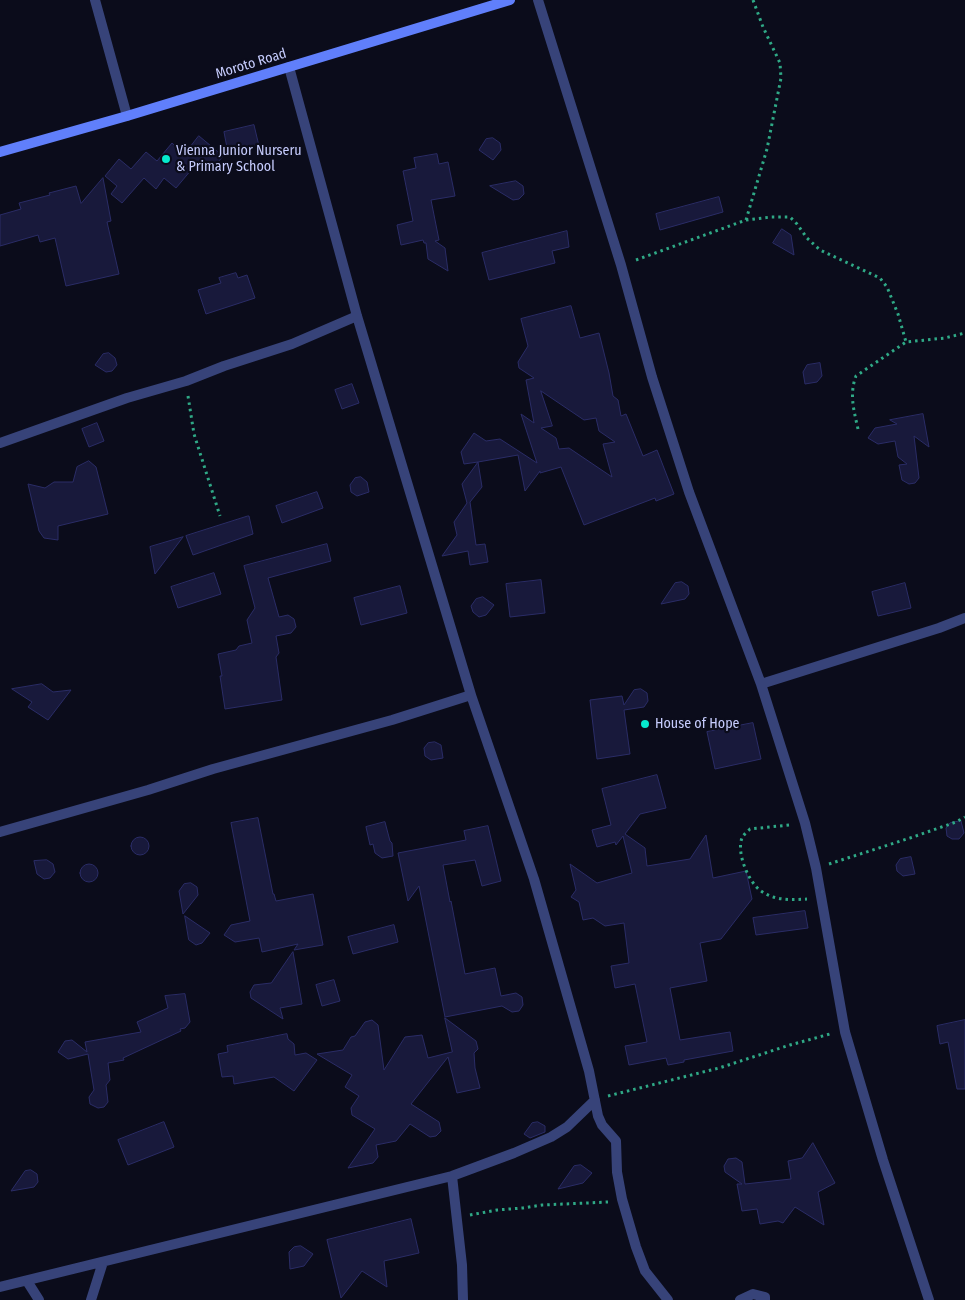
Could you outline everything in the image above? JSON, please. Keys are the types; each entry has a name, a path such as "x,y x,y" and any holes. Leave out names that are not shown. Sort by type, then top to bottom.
{"main road":[{"name":"Moroto Road","path":"0,152 127,116 510,0"}],"street":[{"path":"95,0 127,116"},
{"path":"538,0 621,265 652,377 689,492 761,684 805,823 822,899 845,1032 883,1160 929,1300"},
{"path":"289,67 357,316 471,696 534,879 589,1071 598,1116 602,1125 615,1139 617,1145 617,1172 622,1199 636,1247 645,1271 668,1300"},
{"path":"0,443 128,398 186,381 224,366 292,344 357,316"},
{"path":"761,684 939,628 965,618"},
{"path":"0,832 471,696"},
{"path":"0,1287 452,1176 551,1137 566,1127 595,1100"},
{"path":"452,1176 462,1264 463,1300"},
{"path":"91,1300 103,1262"},
{"path":"27,1281 39,1300"},
{"path":"740,1300 753,1294 765,1297 765,1300"}],"path":[{"path":"746,220 767,149 781,78 780,63 753,0"},
{"path":"621,265 746,220 790,217 798,224 807,238 820,250 880,278 887,287 898,314 906,342"},
{"path":"858,429 852,392 856,376 906,342 945,338 965,333"},
{"path":"186,381 194,434 220,516"},
{"path":"816,868 910,838 965,817"},
{"path":"805,823 750,829 742,839 740,851 750,879 760,891 788,900 822,899"},
{"path":"595,1100 719,1068 820,1036 845,1032"},
{"path":"457,1218 496,1210 537,1205 606,1202 622,1199"}],"building":[{"path":"254,125 259,146 228,153 224,132"},
{"path":"199,136 223,156 209,173 197,163 176,188 164,178 156,189 144,178 122,203 111,194 117,186 105,176 119,159 131,169 146,152 157,161 172,143 184,154"},
{"path":"493,138 500,143 501,150 493,160 479,150 486,139"},
{"path":"437,154 439,164 448,162 455,196 431,200 439,240 435,241 445,248 448,271 428,259 426,243 423,240 401,245 397,225 413,221 403,171 416,168 414,158"},
{"path":"103,178 111,221 107,222 119,274 66,286 55,238 40,242 38,235 0,246 0,215 21,209 19,203 76,186 81,203"},
{"path":"516,181 523,186 524,194 519,199 513,200 490,186"},
{"path":"719,197 723,212 660,230 656,214"},
{"path":"782,229 791,235 794,255 773,243"},
{"path":"567,231 569,247 552,251 555,263 489,280 482,253"},
{"path":"236,273 238,278 247,275 255,298 206,314 198,290 221,283 219,278"},
{"path":"571,306 580,338 599,333 613,396 618,400 621,416 626,414 643,456 657,450 674,494 656,501 655,498 584,525 561,467 540,473 540,471 525,491 518,455 464,464 461,452 474,433 486,441 500,439 537,463 521,414 534,423 526,380 534,378 519,368 518,362 528,346 521,319","holes":["541,391 584,420 596,418 599,431 615,442 603,444 612,477 569,448 559,449 556,438 541,428 552,426"]},
{"path":"109,353 115,358 117,365 112,371 106,372 95,365 103,354"},
{"path":"820,363 822,376 817,382 805,384 803,372 807,365"},
{"path":"352,384 359,403 342,409 335,390"},
{"path":"923,414 929,447 914,436 919,478 915,483 909,484 902,480 899,465 907,464 898,457 895,441 878,444 868,438 875,428 897,424 890,420"},
{"path":"97,423 104,441 89,447 82,429"},
{"path":"89,461 96,467 108,514 58,526 58,540 44,538 39,531 28,484 45,488 54,482 73,482 77,467"},
{"path":"478,462 482,487 470,502 476,545 485,544 488,562 470,565 468,551 442,556 457,535 454,522 467,503 462,484"},
{"path":"361,477 367,482 369,492 357,496 351,492 350,485 355,478"},
{"path":"317,492 323,508 282,523 276,506"},
{"path":"249,516 253,534 193,555 186,536"},
{"path":"183,537 155,574 150,547"},
{"path":"327,544 331,561 268,578 279,617 288,615 294,619 296,627 291,633 276,636 279,653 276,657 282,700 225,709 218,654 236,650 239,646 252,643 247,620 255,608 244,566"},
{"path":"214,573 221,594 178,608 171,587"},
{"path":"541,580 545,613 510,617 506,584"},
{"path":"682,582 688,586 689,594 685,599 661,604 675,583"},
{"path":"905,583 911,608 878,616 872,592"},
{"path":"400,586 407,613 361,625 354,598"},
{"path":"483,597 494,605 486,615 479,617 473,612 471,606 476,599"},
{"path":"42,684 53,692 71,690 48,720 28,707 32,702 12,689"},
{"path":"641,689 647,693 648,701 644,707 624,710 630,754 597,759 590,700 622,696 624,705 634,690"},
{"path":"753,723 761,759 715,769 707,732"},
{"path":"435,742 441,745 443,758 431,760 425,756 424,748 428,743"},
{"path":"657,775 666,808 640,814 625,834 645,848 647,866 690,859 706,835 713,878 746,871 752,899 721,939 700,943 707,981 670,988 680,1040 730,1032 733,1051 684,1060 684,1062 668,1065 666,1058 629,1065 625,1046 647,1042 635,984 615,988 611,966 629,963 624,923 605,926 593,918 583,920 579,902 571,897 576,890 570,864 597,883 632,873 623,836 616,845 615,842 597,847 592,830 611,825 602,789"},
{"path":"258,818 276,901 313,894 323,945 294,950 298,944 262,952 259,938 235,942 224,935 231,925 250,921 231,823"},
{"path":"961,821 964,833 959,839 952,839 947,836 946,828 950,823"},
{"path":"385,822 392,843 393,856 382,858 375,853 373,844 370,845 366,827"},
{"path":"488,826 501,881 482,886 475,860 443,865 450,902 465,974 495,968 501,996 516,993 522,997 523,1005 519,1011 512,1012 502,1006 445,1017 419,886 408,901 398,853 466,840 464,831"},
{"path":"140,837 146,840 149,846 146,852 140,855 134,852 131,846 134,840"},
{"path":"911,857 915,874 903,876 897,871 896,865 900,859"},
{"path":"47,860 53,864 55,872 50,878 44,879 37,874 34,861"},
{"path":"85,864 93,864 98,869 96,880 85,882 80,877 80,869"},
{"path":"191,883 197,887 198,895 183,914 179,891 184,884"},
{"path":"805,911 808,928 756,935 753,918"},
{"path":"185,916 210,933 202,943 196,945 189,940"},
{"path":"394,925 398,942 353,954 348,937"},
{"path":"293,952 302,1004 280,1008 283,1019 251,998 250,992 254,985 271,983"},
{"path":"334,980 340,1001 322,1006 316,985"},
{"path":"185,994 190,1022 185,1028 123,1058 124,1060 108,1063 110,1080 106,1085 108,1102 104,1107 98,1108 90,1104 89,1097 94,1090 88,1054 68,1059 58,1052 65,1041 72,1040 87,1052 85,1042 141,1032 137,1022 168,1008 165,996"},
{"path":"445,1018 476,1041 478,1049 474,1053 475,1068 480,1088 457,1093 448,1057 411,1104 439,1122 441,1131 436,1136 430,1137 410,1124 396,1141 376,1145 378,1157 373,1163 348,1168 375,1129 352,1115 351,1108 359,1096 345,1087 352,1075 317,1054 343,1050 351,1037 355,1036 365,1022 372,1020 378,1025 384,1070 405,1037 422,1035 428,1058 452,1052"},
{"path":"965,1020 965,1089 957,1089 948,1042 940,1044 937,1026"},
{"path":"287,1034 288,1039 294,1044 295,1055 306,1053 317,1060 294,1091 274,1077 234,1084 233,1076 222,1077 218,1054 228,1052 227,1046"},
{"path":"164,1122 174,1147 128,1165 118,1140"},
{"path":"538,1122 545,1126 545,1132 530,1138 524,1134 532,1123"},
{"path":"813,1143 835,1183 818,1192 824,1225 795,1207 783,1223 778,1221 760,1224 757,1209 742,1211 737,1184 742,1184 725,1172 724,1166 728,1159 736,1158 742,1162 745,1184 791,1179 788,1161 802,1158"},
{"path":"581,1165 592,1173 583,1183 558,1189 574,1166"},
{"path":"31,1170 37,1174 38,1182 34,1187 11,1191 25,1171"},
{"path":"411,1219 419,1253 384,1261 387,1287 362,1271 341,1298 327,1240"},
{"path":"301,1246 313,1254 304,1266 290,1269 289,1252 294,1247"}],"place":[{"name":"Vienna Junior Nurseru & Primary School","path":"166,159"},
{"name":"House of Hope","path":"645,724"}]}
